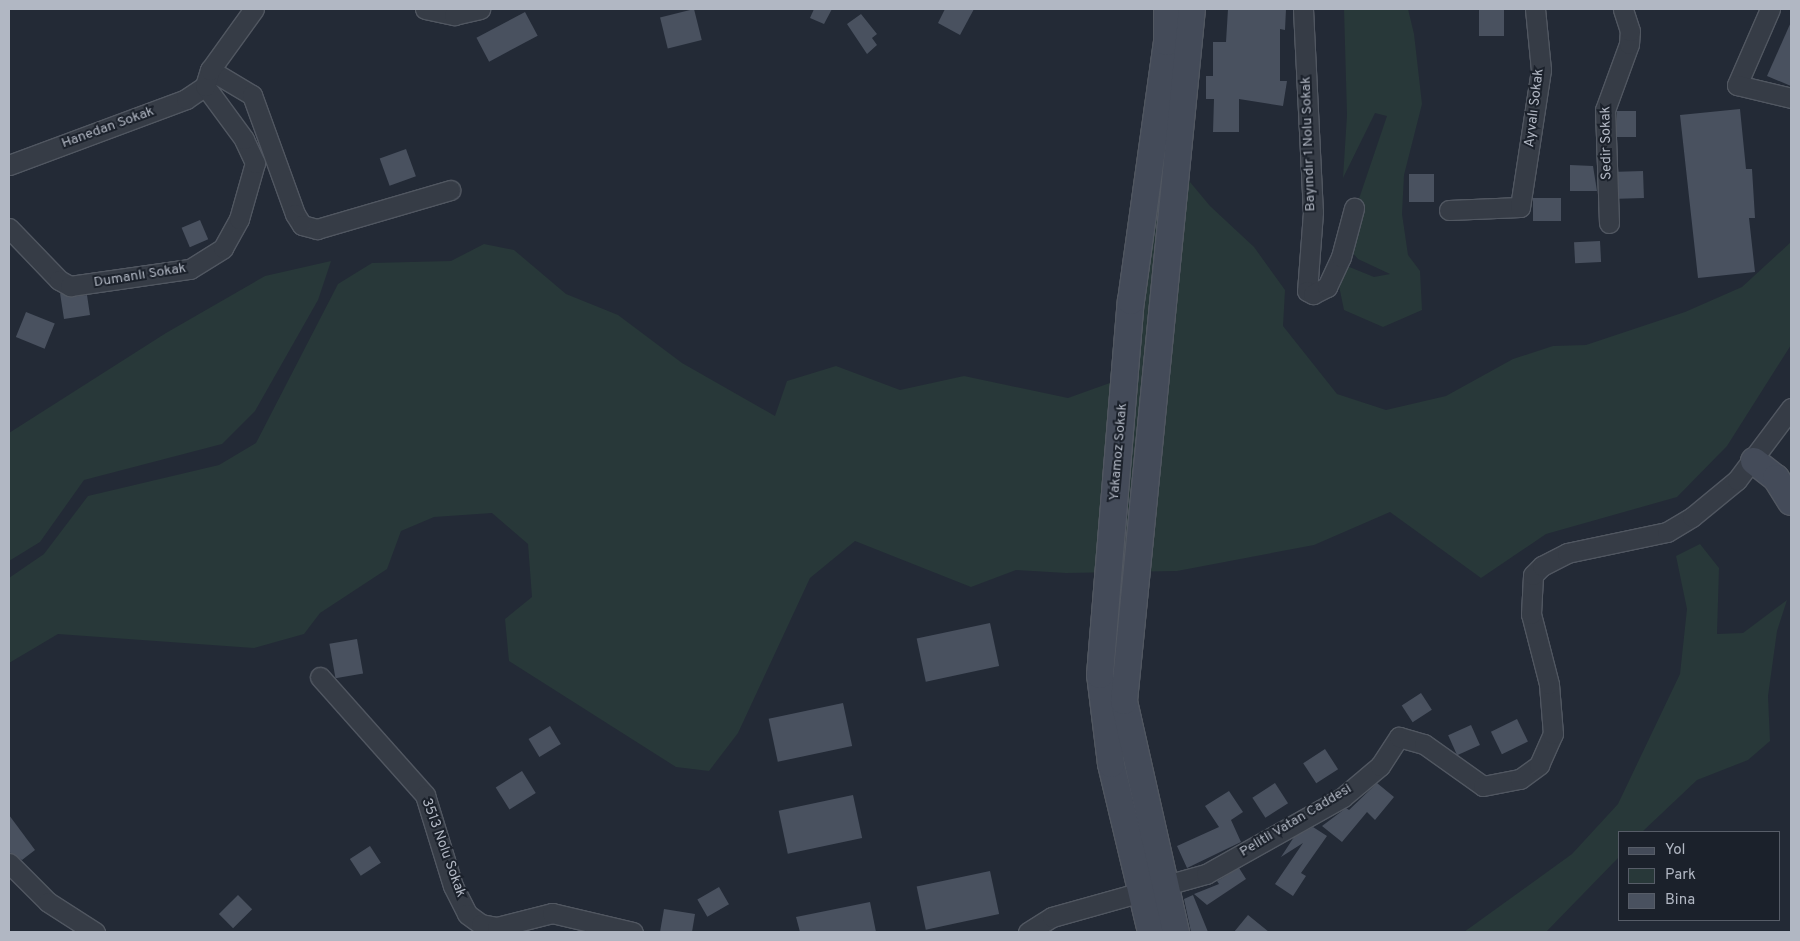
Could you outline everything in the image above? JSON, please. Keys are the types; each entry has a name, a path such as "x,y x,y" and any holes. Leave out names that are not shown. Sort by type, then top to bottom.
{"main road":[{"name":"Yakamoz Sokak","path":"1154,890 1111,764 1100,675 1131,301 1167,42 1167,9"},
{"path":"1151,932 1154,890 1124,700 1192,9"},
{"path":"1754,461 1776,478 1791,502"},
{"path":"1154,890 1176,932"}],"street":[{"path":"254,9 208,78 252,95 295,214 302,225 317,229 450,190"},
{"path":"437,10 454,15 480,9"},
{"name":"Bayındır 1 Nolu Sokak","path":"1304,9 1313,212 1306,291 1313,294 1327,287 1341,257 1354,208"},
{"name":"Ayvalı Sokak","path":"1449,210 1520,207 1541,70 1535,9"},
{"name":"Sedir Sokak","path":"1609,223 1604,110 1628,44 1630,32 1623,9"},
{"path":"1770,9 1737,85 1791,98"},
{"name":"Hanedan Sokak","path":"9,165 186,99 208,78"},
{"name":"Dumanlı Sokak","path":"9,228 59,280 70,286 190,269 222,248 239,219 255,163 244,139 208,78"},
{"path":"1754,461 1791,408"},
{"name":"Pelitli Vatan Caddesi","path":"1028,932 1052,917 1206,874 1342,797 1380,766 1399,737 1424,744 1483,786 1520,779 1539,765 1553,734 1549,684 1531,614 1529,591 1534,575 1552,560 1586,547 1667,532 1713,501 1754,461"},
{"name":"3513 Nolu Sokak","path":"320,677 425,796 453,886 467,914 481,924 497,927 552,912 633,932"},
{"path":"9,863 48,902 95,932"}],"green space":[{"path":"1344,9 1408,9 1414,34 1422,104 1404,175 1402,214 1408,255 1420,271 1422,310 1383,327 1344,310 1338,281 1342,264 1374,277 1390,274 1358,259 1344,243 1387,116 1375,113 1343,178 1347,115"},
{"path":"1180,170 1210,206 1254,247 1285,290 1283,326 1337,394 1386,410 1446,396 1513,359 1553,346 1586,345 1685,312 1742,287 1791,242 1791,345 1727,446 1677,497 1546,534 1481,578 1390,512 1314,545 1177,571 1066,573 1016,570 971,587 855,541 810,578 738,733 709,771 676,767 509,661 505,619 532,597 528,544 492,513 434,517 401,531 387,569 320,613 304,634 254,648 58,634 9,663 9,578 44,554 88,496 219,465 256,443 338,284 372,263 451,261 484,244 514,250 566,294 618,315 682,363 775,416 787,381 836,366 900,390 964,376 1068,398 1121,379 1154,206"},
{"path":"331,261 318,300 255,411 222,444 84,480 40,542 9,561 9,433 166,333 265,276"},
{"path":"1700,544 1719,568 1717,634 1743,633 1787,600 1777,631 1768,696 1770,741 1748,760 1697,780 1643,831 1618,831 1618,858 1546,932 1464,932 1572,854 1618,804 1680,674 1687,609 1676,556"}],"building":[{"path":"694,9 702,40 668,49 660,17"},
{"path":"814,9 832,9 824,24 810,18"},
{"path":"945,9 974,9 960,35 938,23"},
{"path":"1228,9 1286,9 1285,30 1280,29 1280,81 1287,81 1283,106 1239,99 1239,132 1213,132 1214,99 1206,99 1206,76 1213,76 1213,42 1226,42"},
{"path":"1479,9 1504,9 1504,36 1479,36"},
{"path":"525,12 538,36 489,62 476,38"},
{"path":"861,14 877,34 872,38 877,45 867,54 847,24"},
{"path":"1791,22 1791,86 1767,76"},
{"path":"1740,109 1746,169 1752,169 1755,218 1749,218 1755,272 1698,278 1680,115"},
{"path":"1617,111 1636,111 1636,137 1617,137"},
{"path":"406,149 416,176 390,186 380,159"},
{"path":"1570,165 1593,166 1597,191 1570,191"},
{"path":"1643,171 1644,198 1619,199 1618,172"},
{"path":"1409,174 1434,174 1434,202 1409,202"},
{"path":"1533,198 1561,198 1561,221 1533,221"},
{"path":"200,220 208,239 190,247 182,228"},
{"path":"1600,241 1601,262 1575,263 1574,242"},
{"path":"60,293 71,297 87,295 90,315 64,319"},
{"path":"26,312 55,324 45,349 16,337"},
{"path":"990,623 999,666 926,682 917,639"},
{"path":"357,639 363,673 336,678 329,644"},
{"path":"1421,693 1432,710 1413,722 1402,706"},
{"path":"843,703 852,746 778,762 769,719"},
{"path":"1517,719 1528,741 1502,754 1491,732"},
{"path":"1471,725 1480,745 1457,755 1448,735"},
{"path":"550,726 561,744 539,757 529,739"},
{"path":"1325,749 1338,769 1316,783 1303,763"},
{"path":"522,771 536,793 509,809 496,787"},
{"path":"1275,783 1288,803 1265,818 1252,798"},
{"path":"1377,783 1394,797 1375,820 1367,812 1342,842 1322,826 1346,808 1349,810"},
{"path":"1229,791 1243,812 1231,820 1241,842 1187,868 1177,846 1219,827 1205,806"},
{"path":"853,795 862,838 788,854 779,811"},
{"path":"9,815 35,850 22,860 9,852"},
{"path":"1313,827 1327,836 1301,873 1306,876 1293,896 1275,884 1303,843 1281,857 1294,837"},
{"path":"370,846 381,863 361,876 350,859"},
{"path":"1239,868 1246,879 1207,905 1194,894 1219,884 1217,881"},
{"path":"990,871 999,914 926,930 917,887"},
{"path":"719,887 729,904 707,917 697,899"},
{"path":"238,895 252,909 233,928 219,914"},
{"path":"1193,895 1208,932 1191,932 1184,899"},
{"path":"870,902 876,932 800,932 796,917"},
{"path":"664,909 695,914 692,932 660,932"},
{"path":"1248,915 1269,932 1234,932"}]}
